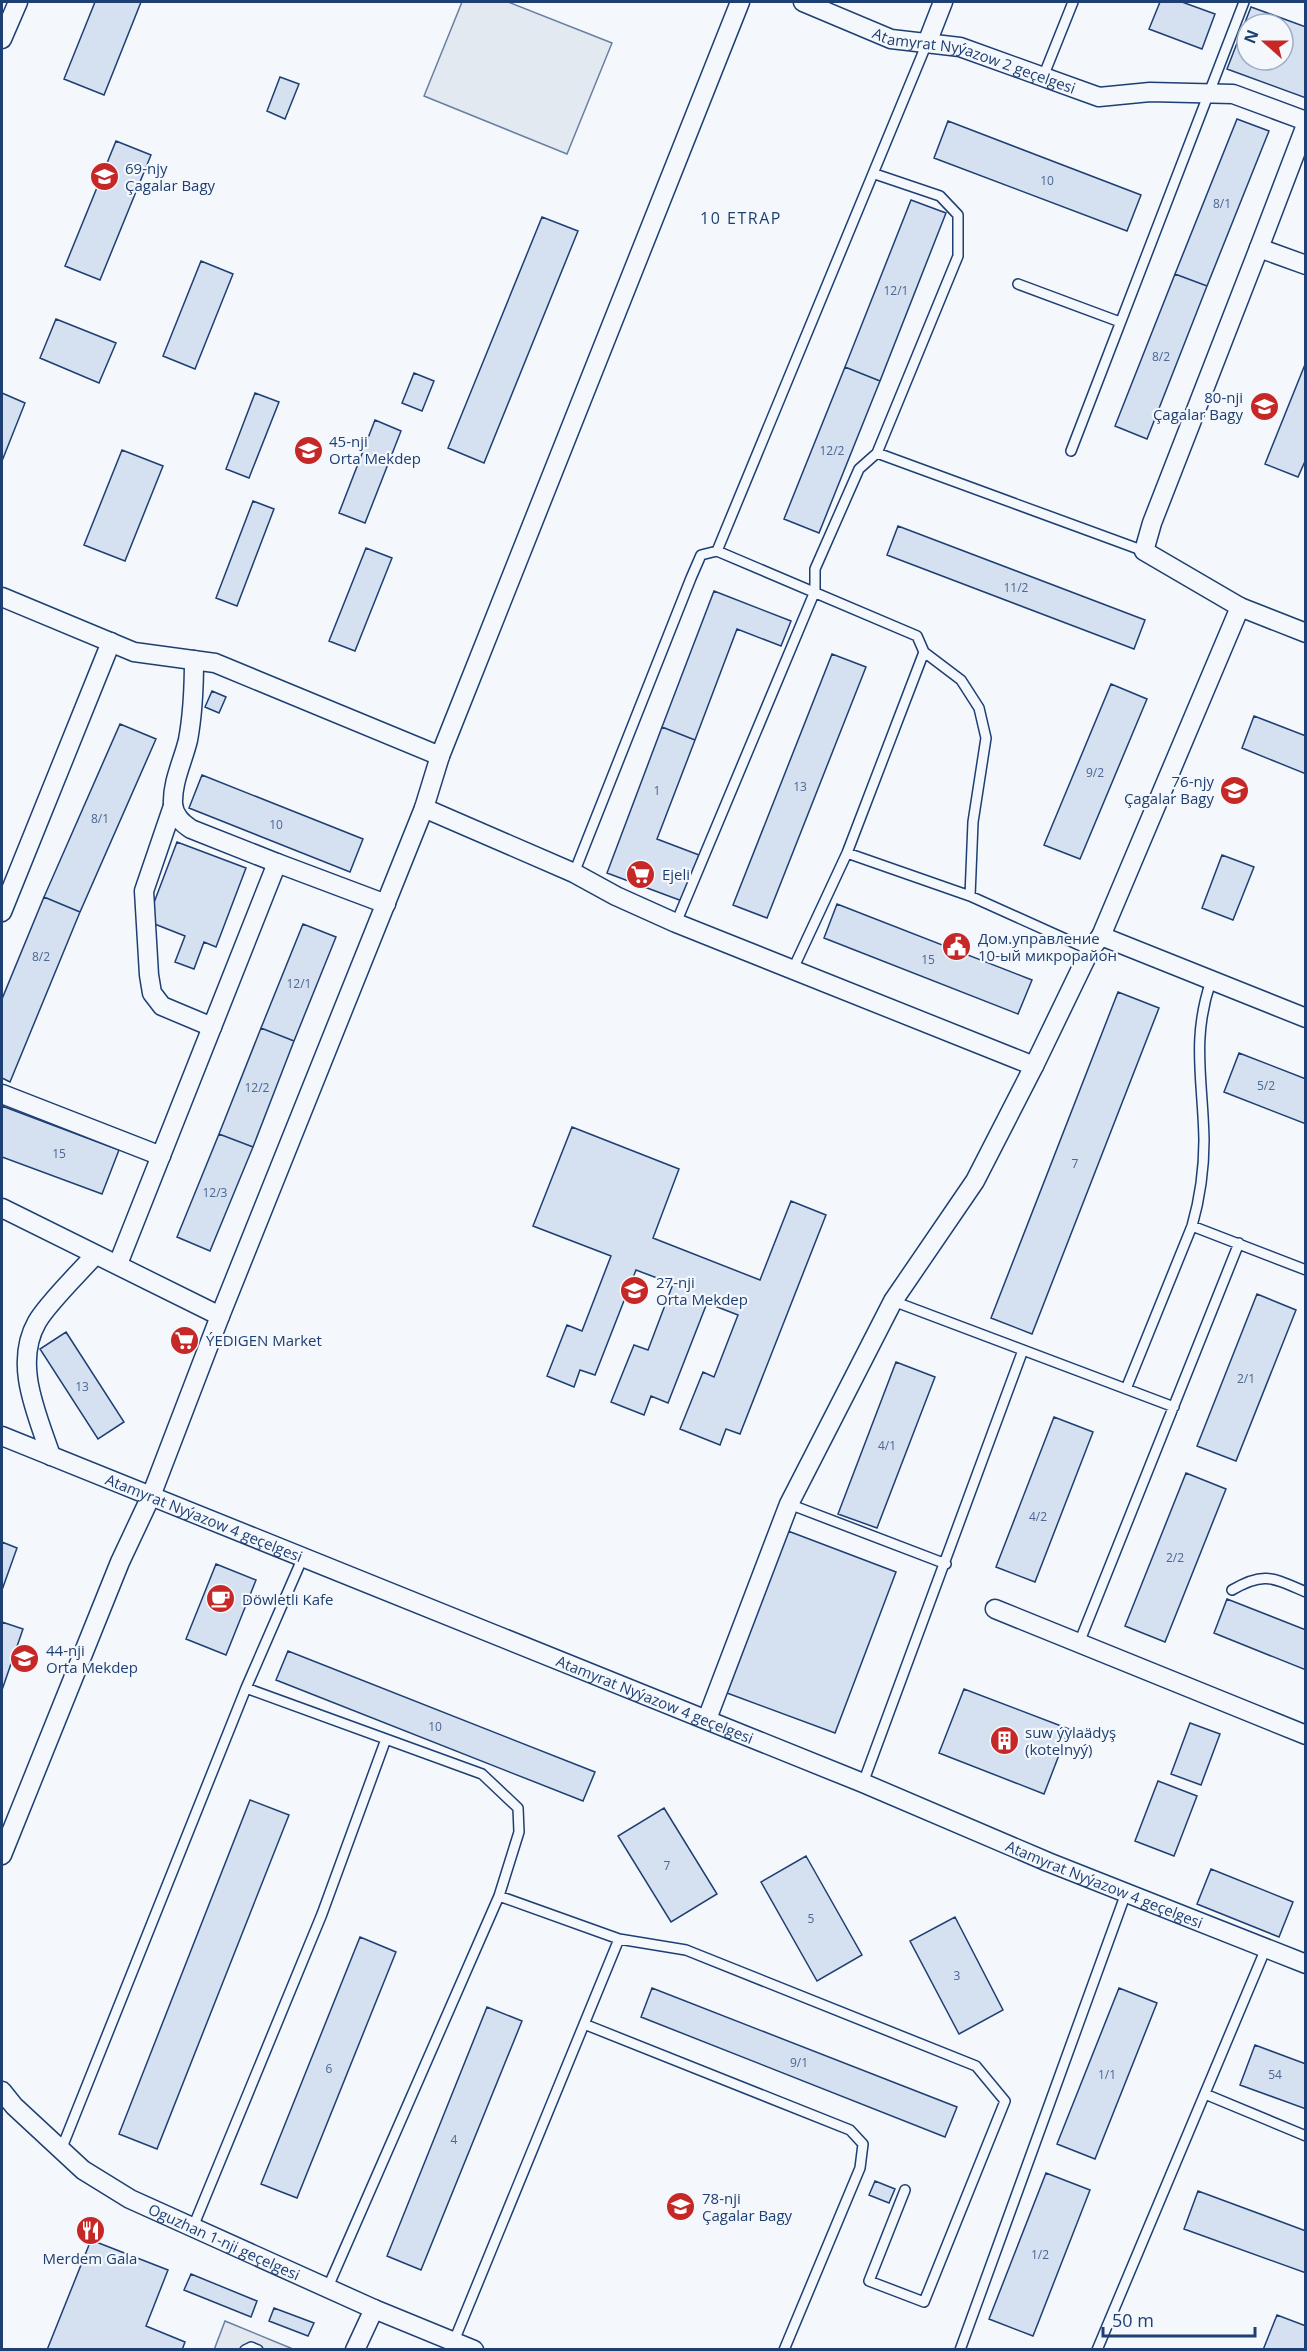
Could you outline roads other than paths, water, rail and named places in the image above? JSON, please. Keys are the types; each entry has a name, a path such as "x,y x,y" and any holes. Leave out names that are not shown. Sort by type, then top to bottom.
{"street":[{"path":"2,39 18,2"},
{"path":"2,1855 120,1562 151,1496 220,1316 424,808 440,756 740,2"},
{"name":"Atamyrat Nyýazow 2 geçelgesi","path":"802,2 891,39 960,47 1099,97 1150,92 1208,91 1233,94 1305,123"},
{"path":"927,44 943,2"},
{"path":"1305,123 1152,523 1144,550 1240,607 1305,633"},
{"path":"1259,248 1305,266"},
{"path":"2,597 134,652 215,663 440,756"},
{"path":"707,1719 789,1504 893,1301 975,1181 1034,1066 1095,943 1240,607"},
{"path":"2,912 111,642"},
{"path":"194,660 194,699 188,741 174,788 173,806 144,891 148,975 152,993 162,1006 212,1028"},
{"path":"173,806 179,820 191,830 386,904"},
{"path":"424,808 574,873 616,896 676,923 1034,1066"},
{"path":"118,1264 277,863"},
{"path":"1095,943 1211,981 1305,1018"},
{"path":"2,1094 161,1156"},
{"path":"2,1208 220,1316"},
{"path":"51,1456 29,1391 27,1354 37,1322 95,1255"},
{"name":"Atamyrat Nyýazow 4 geçelgesi","path":"2,1436 707,1719 1126,1893 1305,1964"},
{"path":"995,1609 1305,1735"},
{"name":"Oguzhan 1-nji geçelgesi","path":"2,2091 14,2106 83,2170 130,2199 374,2309 474,2349"},
{"path":"358,2344 374,2309"}],"lane":[{"path":"1043,77 1073,2"},
{"path":"1071,451 1244,2"},
{"path":"717,551 927,44"},
{"path":"676,923 815,591 815,569 859,469 877,453 958,256 958,215 940,196 874,174"},
{"path":"1018,284 1120,322"},
{"path":"877,453 1144,550"},
{"path":"574,873 694,570 701,555 717,551 917,636 924,652 961,680 979,708 986,738 973,822 970,896"},
{"path":"793,969 847,853 924,652"},
{"path":"847,853 1095,943"},
{"path":"1126,1389 1192,1226 1203,1173 1198,1033 1203,1004 1211,981"},
{"path":"1192,1226 1305,1270"},
{"path":"1078,1643 1239,1244"},
{"path":"893,1301 1174,1407"},
{"path":"864,1783 1023,1350"},
{"path":"789,1504 946,1564"},
{"path":"61,2150 246,1688 303,1557"},
{"path":"1232,1590 1252,1578 1271,1577 1305,1592"},
{"path":"246,1688 482,1774 518,1808 519,1832 500,1896 328,2288"},
{"path":"194,2228 322,1914 386,1739"},
{"path":"960,2349 1126,1893"},
{"path":"500,1896 619,1939 686,1950 976,2066 1005,2101 924,2301 869,2280 905,2190"},
{"path":"454,2342 619,1939"},
{"path":"1097,2349 1266,1948"},
{"path":"584,2024 850,2130 863,2144 860,2168 784,2349"},
{"path":"1205,2094 1305,2136"},
{"path":"344,2349 358,2344"},
{"path":"245,2349 251,2347 258,2349"}],"place":[{"name":"69-njy Çagalar Bagy","path":"104,177"},
{"name":"80-nji Çagalar Bagy","path":"1264,406"},
{"name":"45-nji Orta Mekdep","path":"308,450"},
{"name":"76-njy Çagalar Bagy","path":"1235,790"},
{"name":"Ejeli","path":"641,874"},
{"name":"Дом.управление 10-ый микрорайон","path":"957,947"},
{"name":"27-nji Orta Mekdep","path":"635,1291"},
{"name":"ÝEDIGEN Market","path":"185,1340"},
{"name":"Döwletli Kafe","path":"221,1599"},
{"name":"44-nji Orta Mekdep","path":"25,1659"},
{"name":"suw ýylaädyş (kotelnyý)","path":"1004,1741"},
{"name":"78-nji Çagalar Bagy","path":"681,2207"},
{"name":"Merdem Gala","path":"90,2231"}],"district":[{"name":"10 ETRAP","path":"741,218"}]}
